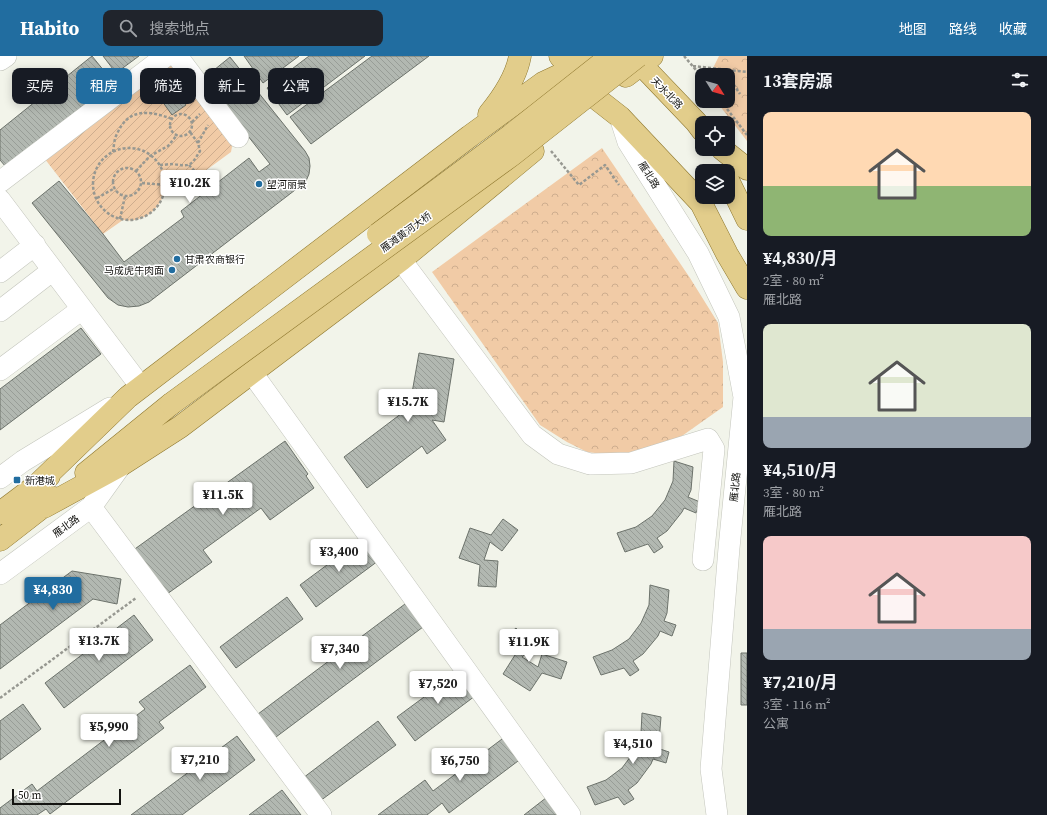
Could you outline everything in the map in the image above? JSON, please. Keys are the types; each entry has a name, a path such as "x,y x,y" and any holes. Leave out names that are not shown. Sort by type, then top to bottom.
{"main road":[{"path":"470,136 507,90 520,56"},
{"path":"37,485 135,392 470,136 543,83 566,62 594,56"},
{"name":"雁滩黄河大桥","path":"167,398 512,135 611,56"},
{"path":"44,507 121,465 180,427 401,260 597,99 640,58"},
{"name":"雁滩黄河大桥","path":"167,398 512,155 640,58"},
{"name":"天水北路","path":"640,58 695,121"},
{"path":"566,62 597,99 620,117 701,203 727,254 747,288"},
{"path":"731,156 747,169"},
{"path":"735,194 747,219"},
{"path":"0,512 37,485 167,398"},
{"path":"0,540 44,507 167,398"}],"street":[{"path":"0,60 6,56"},
{"path":"0,182 166,56"},
{"path":"177,56 238,137"},
{"name":"雁北路","path":"620,117 628,142 698,252 729,317 744,397 729,548 711,769 717,815"},
{"path":"0,200 7,224 35,245 82,309 135,392 23,461 0,478"},
{"path":"0,272 35,245"},
{"path":"401,260 532,435 558,454 590,464 631,463 708,439 714,449 703,560"},
{"path":"0,311 53,270"},
{"path":"0,370 82,309"},
{"path":"252,372 570,815"},
{"name":"雁北路","path":"0,574 91,508 121,465"},
{"path":"91,508 321,815"}],"path":[{"path":"684,56 695,68"},
{"path":"693,66 714,68"},
{"path":"735,70 747,72"},
{"path":"735,86 740,94"},
{"path":"727,108 747,135"},
{"path":"113,152 116,135 123,122 134,114 157,114 172,119"},
{"path":"181,114 187,116 192,122 190,132 184,135 177,134 171,126 172,119 181,114"},
{"path":"160,165 172,164 180,166 192,164 200,151 198,143 190,132"},
{"path":"136,171 150,156 168,146 177,134"},
{"path":"544,142 579,185 605,165 619,185"},
{"path":"124,149 135,149 145,152 150,156 160,165 165,178 165,192 160,203 152,213 140,219 128,220 116,218 105,211 96,198 94,190 94,178 97,168 104,159 113,152 124,149"},
{"path":"189,165 199,176"},
{"path":"127,168 136,171 139,174 142,183 138,192 134,195 121,195 115,188 114,179 119,171 127,168"},
{"path":"142,183 165,185"},
{"path":"96,198 115,188"},
{"path":"120,219 125,196"},
{"path":"0,698 136,598"}],"green space":[{"path":"719,56 747,56 747,141 735,126 735,116 728,116 721,108 735,108 735,68 713,68"},
{"path":"173,60 179,68 162,68"},
{"path":"140,84 140,104 196,104 196,91 204,104 206,104 233,141 231,152 175,193 165,180 165,188 162,199 154,210 143,218 137,220 123,220 103,234 41,154 111,104 132,104 132,89"},
{"path":"602,148 690,278 718,323 723,362 723,407 672,443 628,457 587,452 567,442 540,425 432,272"}],"building":[{"path":"92,56 102,68 77,68"},
{"path":"103,56 139,56 123,68 112,68"},
{"path":"244,56 299,56 283,68 268,68 268,79 263,83 260,79 260,68 252,68"},
{"path":"309,56 365,56 324,87 324,68 293,68"},
{"path":"372,56 429,56 311,144 290,117 307,104 324,104 324,92"},
{"name":"望河丽景","path":"230,57 239,68 216,68"},
{"path":"76,69 76,104 85,104 6,167 0,160 0,130 32,104 68,104 68,75"},
{"name":"望河丽景","path":"260,95 305,151 309,158 309,174 306,181 299,187 149,302 139,306 128,307 118,305 108,298 32,203 59,181 124,262 184,217 181,211 249,158 259,172 270,164 223,104 260,104"},
{"path":"164,104 185,104 186,105 172,115"},
{"path":"279,104 302,104 287,115"},
{"path":"81,328 101,354 0,430 0,389"},
{"path":"419,353 454,359 444,422 432,420 446,440 427,454 422,446 367,488 344,457 406,410 408,416"},
{"path":"285,441 308,474 306,476 314,488 270,520 261,508 203,550 212,562 167,594 132,551"},
{"path":"674,461 693,467 691,490 688,497 700,502 696,513 684,508 667,531 657,538 663,547 654,553 648,544 625,552 617,533 636,527 652,516 665,500 673,481"},
{"path":"503,519 518,530 502,551 490,542 484,560 498,561 496,587 478,586 480,565 459,558 470,528 491,535"},
{"path":"362,539 378,561 316,607 300,585"},
{"path":"72,571 121,579 117,604 93,599 0,669 0,625"},
{"path":"650,585 669,590 667,613 664,621 676,625 672,636 660,631 658,636 643,654 633,661 639,670 630,676 624,668 601,675 593,657 612,650 629,639 641,623 649,605"},
{"path":"287,597 303,619 236,668 220,647"},
{"path":"409,601 427,624 272,740 254,717"},
{"path":"134,615 153,640 64,708 45,683"},
{"path":"516,628 533,648 522,657 538,667 542,654 567,662 561,679 542,673 530,691 503,674 515,655 502,640"},
{"path":"741,653 747,653 747,705 741,705"},
{"path":"190,665 206,687 159,722 164,728 50,814 46,809 37,815 0,815 0,808 32,784 37,791 145,709 139,702"},
{"path":"462,669 479,693 415,741 397,717"},
{"path":"23,704 41,729 0,760 0,721"},
{"path":"642,713 661,717 657,748 669,752 666,763 653,759 637,783 628,790 634,799 624,805 618,797 595,805 587,787 606,780 622,768 634,752 641,733"},
{"path":"378,721 396,745 320,801 303,778"},
{"path":"510,733 526,755 449,813 442,803 427,815 378,815 425,780 433,791"},
{"path":"237,736 255,760 182,815 131,815"},
{"path":"282,790 301,815 249,815"},
{"path":"551,794 567,815 524,815"}],"place":[{"name":"望河丽景","path":"259,184"},
{"name":"甘肃农商银行","path":"177,259"},
{"name":"马成虎牛肉面","path":"172,270"},
{"name":"新港城","path":"17,480"}]}
